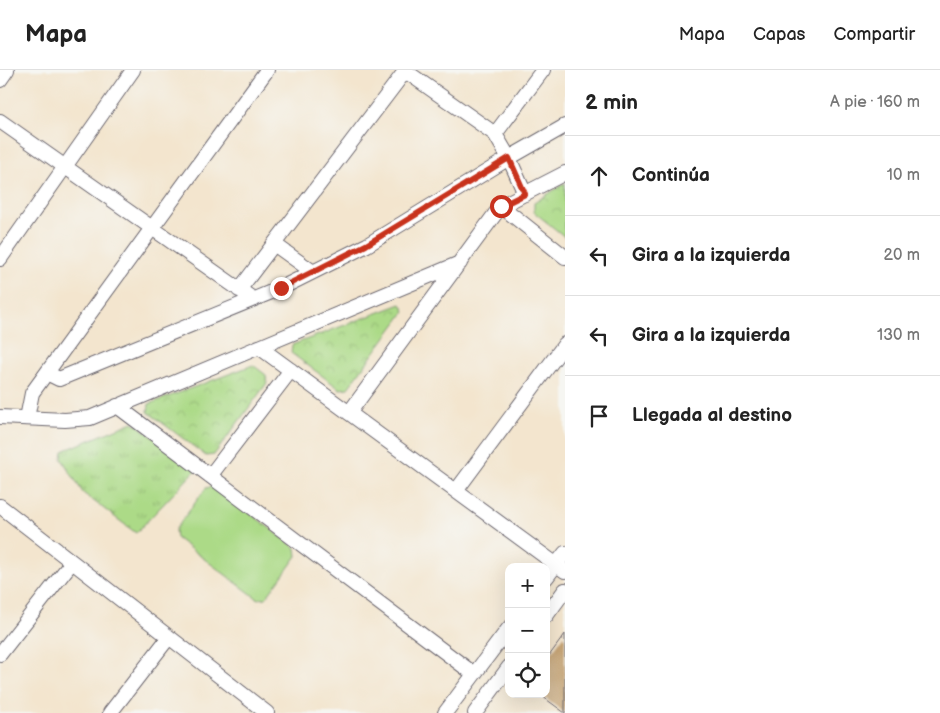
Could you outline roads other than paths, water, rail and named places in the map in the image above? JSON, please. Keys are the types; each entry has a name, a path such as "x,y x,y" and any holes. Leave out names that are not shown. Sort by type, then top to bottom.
{"street":[{"path":"0,80 8,70"},
{"path":"0,259 133,70"},
{"path":"27,418 32,393 267,70"},
{"path":"239,290 405,70 495,134 509,158 525,194"},
{"path":"495,134 542,70"},
{"path":"0,121 253,299"},
{"path":"47,373 59,379 281,288 366,245 565,126"},
{"path":"350,413 501,206 565,173"},
{"path":"501,206 565,257"},
{"path":"274,244 313,272"},
{"path":"0,417 66,420 90,418 460,263"},
{"path":"456,491 565,344"},
{"path":"259,347 456,491 562,563 550,574"},
{"path":"210,476 291,370"},
{"path":"117,406 474,674"},
{"path":"0,506 267,713"},
{"path":"0,654 72,562"},
{"path":"550,611 565,590"},
{"path":"505,633 449,708 477,712 505,673"},
{"path":"110,713 169,637"}]}
